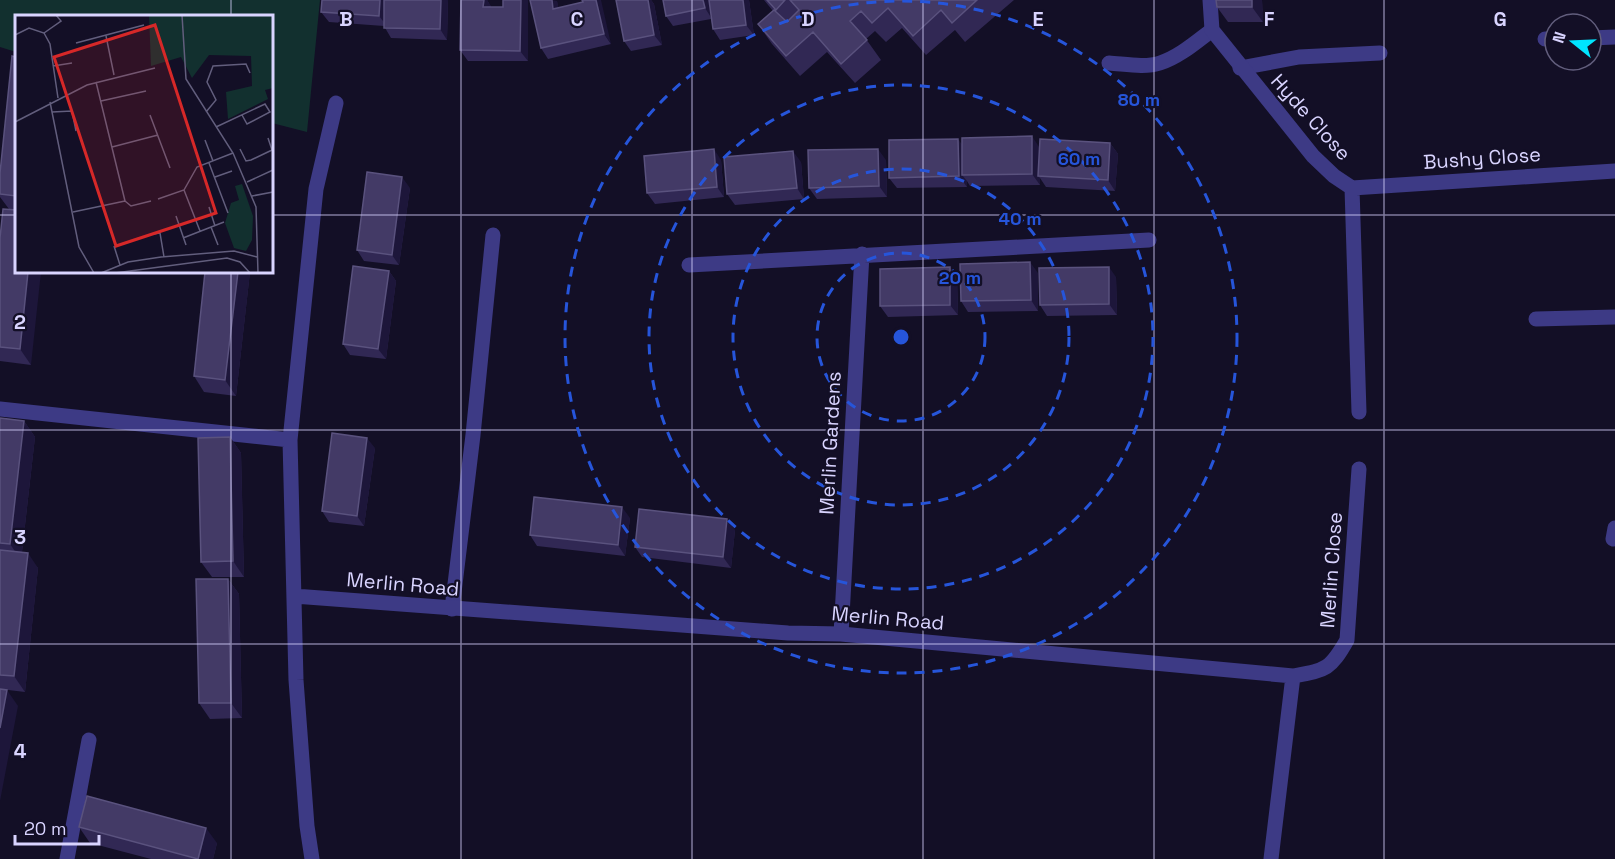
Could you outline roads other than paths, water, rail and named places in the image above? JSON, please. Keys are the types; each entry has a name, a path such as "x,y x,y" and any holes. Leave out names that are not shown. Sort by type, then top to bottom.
{"street":[{"path":"1109,63 1159,64 1180,52 1212,30 1210,0"},
{"name":"Hyde Close","path":"1212,30 1240,68 1313,156 1334,176 1352,188 1359,412"},
{"path":"1240,68 1299,57 1380,53"},
{"path":"312,859 307,826 296,680 290,440 316,189 336,103"},
{"name":"Bushy Close","path":"1352,188 1615,171"},
{"path":"452,609 473,435 493,235"},
{"path":"689,265 1149,240"},
{"name":"Merlin Gardens","path":"841,634 862,254"},
{"path":"1536,319 1615,317"},
{"path":"0,409 290,440"},
{"name":"Merlin Close","path":"1293,676 1324,670 1337,657 1347,640 1359,469"},
{"name":"Merlin Road","path":"294,596 788,633 841,634 1293,676"},
{"path":"1271,859 1293,676"},
{"path":"67,859 89,740"}]}
